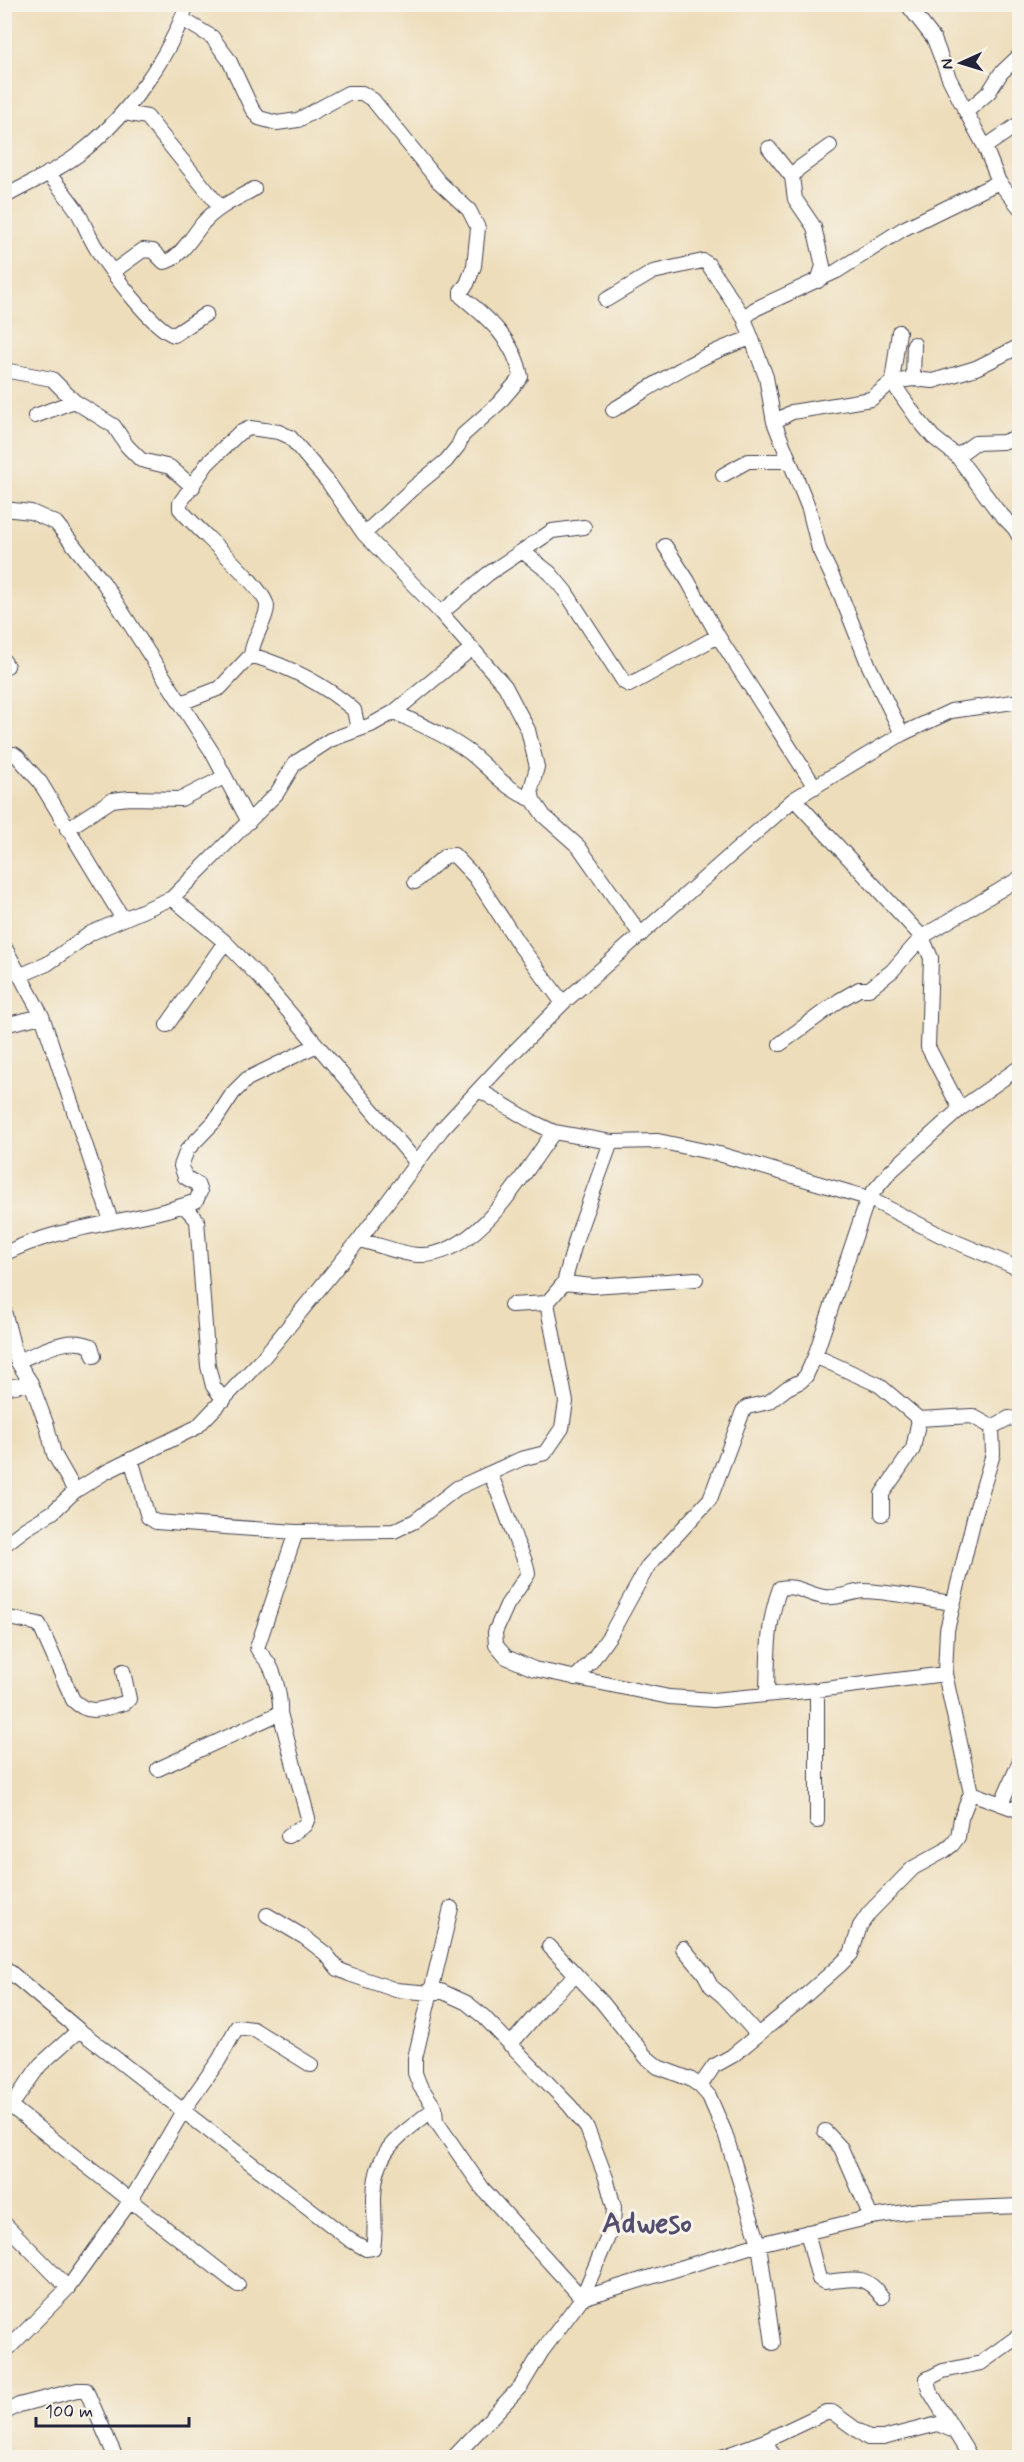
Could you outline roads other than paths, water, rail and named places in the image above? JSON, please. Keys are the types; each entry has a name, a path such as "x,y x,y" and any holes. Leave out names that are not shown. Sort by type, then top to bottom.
{"street":[{"path":"4,197 84,151 124,113 155,67 182,19 187,4"},
{"path":"908,4 934,39 949,78 985,147 999,182 1020,208"},
{"path":"182,19 212,37 229,60 252,109 259,118 277,123 298,120 348,93 362,93 373,100 439,182 469,210 478,228 474,266 460,296 509,342 518,361 521,377 499,403 463,435 458,446 446,461 364,534"},
{"path":"966,112 989,92 1001,73 1020,55"},
{"path":"124,113 147,117 220,207"},
{"path":"985,147 1020,123"},
{"path":"792,177 798,169 830,146"},
{"path":"769,148 792,177 795,199 814,227 823,266 818,281"},
{"path":"48,173 78,212 98,250 138,304 169,334 174,335 206,314"},
{"path":"744,318 755,309 818,281 903,229 999,182"},
{"path":"114,271 143,250 153,251 164,262 169,262 220,207 254,189"},
{"path":"606,300 653,272 703,261 708,264 744,318 766,377 774,422 809,508 819,549 840,593 869,666 902,734"},
{"path":"899,332 892,382 917,418 933,437 957,456 990,502 1016,529 1020,538"},
{"path":"613,411 706,355 752,338"},
{"path":"913,379 914,344"},
{"path":"774,422 792,412 871,399 892,382 913,379 933,381 976,368 1020,346"},
{"path":"4,370 52,379 74,401 114,426 127,446 141,460 170,467 193,487"},
{"path":"35,416 74,401"},
{"path":"181,703 220,688 251,656 252,642 266,610 266,601 239,568 180,508 180,503 207,464 240,433 250,428 279,432 290,437 312,461 364,534 441,613 505,686 528,730 537,767 531,789 533,800 544,816 579,847 641,936"},
{"path":"957,456 975,443 1003,442 1020,436"},
{"path":"723,475 748,461 789,461"},
{"path":"4,509 31,512 56,524 102,582 212,752 249,822"},
{"path":"441,613 488,574 552,531 584,527"},
{"path":"665,546 688,581 718,636 815,788"},
{"path":"522,551 550,573 565,591 624,682 629,685 718,636"},
{"path":"21,975 47,964 91,933 172,898 277,794 295,763 330,740 371,725 394,712 471,649"},
{"path":"251,656 283,665 337,695 354,710 358,729"},
{"path":"4,1545 52,1512 75,1491 131,1459 197,1427 262,1359 359,1240 442,1129 478,1090 563,1003 794,799 902,734 951,711 1020,700"},
{"path":"394,712 448,738 470,753 515,793 533,800"},
{"path":"4,756 14,754 40,782 123,919"},
{"path":"67,830 112,800 129,798 181,800 224,777"},
{"path":"794,799 922,937 931,958 928,1047 960,1109"},
{"path":"415,882 445,856 454,855 475,877 518,943 563,1003"},
{"path":"780,1044 850,994 860,988 869,989 892,971 922,937 1020,878"},
{"path":"172,898 225,942 288,1010 315,1046 417,1163"},
{"path":"166,1025 225,942"},
{"path":"4,946 42,1016 111,1221"},
{"path":"4,1025 42,1016"},
{"path":"4,1254 27,1242 111,1221 166,1211 196,1201 200,1192 197,1184 186,1177 181,1166 188,1150 213,1122 233,1093 247,1079 315,1046"},
{"path":"575,1678 591,1662 610,1635 648,1566 711,1499 743,1411 747,1407 769,1402 787,1388 801,1381 815,1356 868,1198 891,1171 960,1109 1020,1067"},
{"path":"478,1090 554,1132 611,1142 658,1141 678,1145 730,1157 868,1198 942,1236 1020,1269"},
{"path":"359,1240 418,1255 461,1243 468,1239 510,1194 554,1132"},
{"path":"511,1305 547,1303 564,1283 577,1236 611,1142"},
{"path":"184,1206 197,1220 208,1366 213,1386 224,1400"},
{"path":"564,1283 593,1286 696,1279"},
{"path":"131,1459 148,1516 156,1522 296,1532 394,1531 415,1521 457,1488 521,1459 545,1454 562,1428 566,1402 547,1303"},
{"path":"4,1311 17,1361 31,1383 62,1472 75,1491"},
{"path":"17,1361 58,1344 80,1341 91,1347 94,1356"},
{"path":"815,1356 879,1385 919,1419 972,1416 992,1427"},
{"path":"4,1388 31,1383"},
{"path":"992,1427 1009,1418 1020,1420"},
{"path":"882,1514 882,1494 913,1449 919,1419"},
{"path":"700,2086 714,2066 732,2056 756,2034 798,2002 851,1954 860,1926 892,1888 913,1869 952,1845 958,1837 961,1818 971,1793 945,1674 946,1630 975,1514 993,1454 992,1427"},
{"path":"490,1474 508,1513 515,1539 527,1564 528,1574 507,1605 495,1632 496,1645 506,1657 534,1669 575,1678 669,1697 713,1700 945,1674"},
{"path":"288,1836 305,1825 308,1818 280,1713 273,1673 257,1648 296,1532"},
{"path":"767,1694 768,1637 773,1605 780,1588 787,1586 804,1589 821,1597 835,1598 862,1591 952,1602"},
{"path":"4,1617 39,1624 73,1700 82,1709 89,1711 125,1703 129,1699 123,1671"},
{"path":"817,1690 817,1821"},
{"path":"158,1769 280,1713"},
{"path":"1001,1804 1020,1761"},
{"path":"971,1793 1020,1810"},
{"path":"451,1908 415,2058 415,2073 420,2086 435,2108 436,2121 483,2189 582,2298"},
{"path":"267,1915 304,1937 326,1953 338,1969 349,1974 396,1990 431,1993 441,1991 467,2003 570,2106 588,2128 606,2178 614,2207 613,2225 582,2298 542,2351 521,2386 453,2457"},
{"path":"549,1946 602,2002 646,2057 658,2067 690,2079 709,2096 725,2133 759,2244 773,2343"},
{"path":"683,1948 704,1973 711,1986 724,1997 756,2034"},
{"path":"4,1967 79,2030 350,2240 366,2249 373,2248 375,2239 374,2198 378,2165 387,2148 435,2108"},
{"path":"510,2045 549,2000 576,1975"},
{"path":"4,2353 68,2288 130,2200 183,2111 219,2060 237,2027 253,2029 311,2065"},
{"path":"79,2030 40,2065 8,2104 238,2285"},
{"path":"825,2131 841,2148 871,2217"},
{"path":"582,2298 759,2244 871,2217 920,2210 1020,2206"},
{"path":"4,2223 68,2288"},
{"path":"807,2232 819,2279 824,2282 866,2280 873,2284 882,2297"},
{"path":"971,2457 929,2390 927,2379 943,2371 981,2363 1020,2335"},
{"path":"4,2413 19,2405 77,2390 86,2390 116,2457"},
{"path":"719,2457 765,2441 826,2412 837,2415 868,2438 883,2438 938,2424 954,2431"},
{"path":"765,2441 775,2457"}],"district":[{"name":"Adweso","path":"647,2223"}]}
